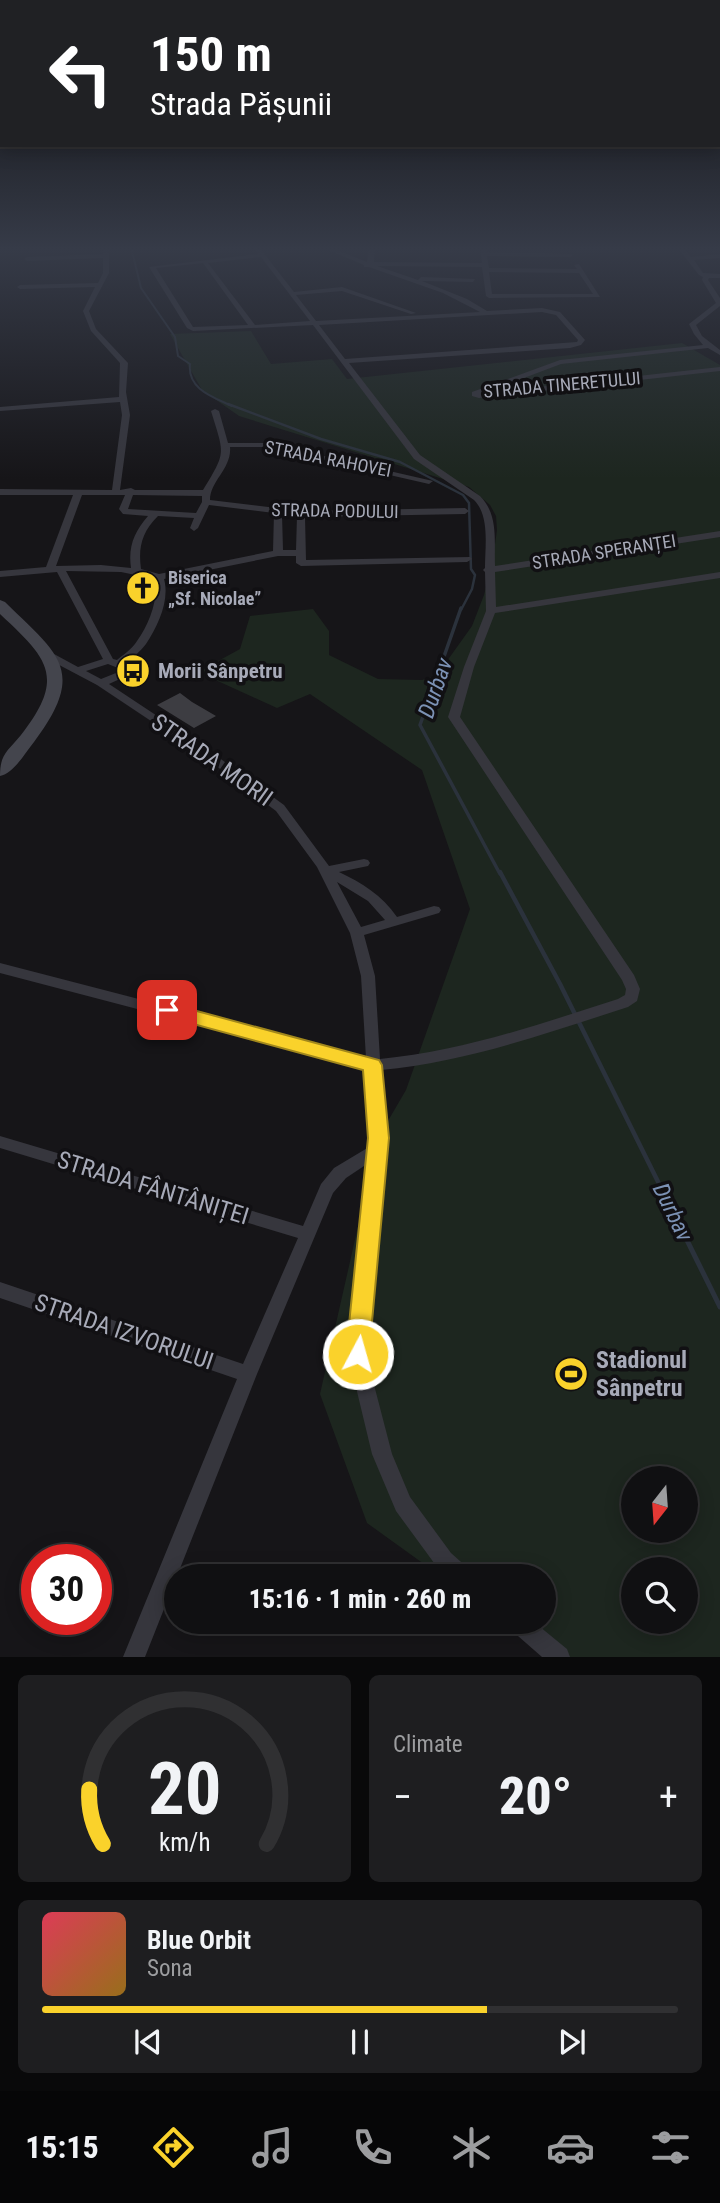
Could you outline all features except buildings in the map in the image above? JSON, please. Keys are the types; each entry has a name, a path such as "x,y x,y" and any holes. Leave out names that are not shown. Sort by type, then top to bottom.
{"main road":[{"path":"0,605 64,665 34,732 0,771"}],"street":[{"path":"90,324 124,363 122,396 126,415 116,491"},
{"path":"188,324 190,328 203,330 295,324"},
{"path":"0,968 372,1065 433,1059 499,1042 623,1003 632,997 633,989 629,979 454,717 469,667 491,611 489,528 485,506 448,476 417,457 317,324"},
{"path":"344,361 579,344 582,340 567,324"},
{"path":"692,324 693,330 720,353"},
{"name":"STRADA TINERETULUI","path":"709,346 560,362 475,394 479,396 720,369"},
{"path":"0,402 122,396"},
{"path":"0,409 122,396"},
{"path":"194,528 223,465 226,446 215,411"},
{"name":"STRADA RAHOVEI","path":"226,446 267,445 429,481"},
{"path":"50,570 79,491"},
{"path":"131,491 123,511 199,516"},
{"path":"0,492 131,491 206,498"},
{"name":"STRADA PODULUI","path":"206,498 301,514 465,510"},
{"path":"278,512 278,554"},
{"path":"136,569 134,552 137,537 141,528 156,513"},
{"path":"301,514 299,562 306,564 467,559"},
{"name":"STRADA SPERANȚEI","path":"488,570 720,534"},
{"path":"0,574 50,570 136,569 159,577 278,554 299,553"},
{"path":"61,570 115,662 124,667 120,675 101,683"},
{"path":"491,611 720,576"},
{"path":"64,665 115,662 141,644 159,606 162,589 159,577"},
{"name":"STRADA MORII","path":"64,665 101,683 203,751 280,808 325,871 356,933 368,976 378,1150 358,1354 382,1454 403,1504 448,1564"},
{"path":"325,871 364,863"},
{"path":"325,871 372,894 394,923"},
{"path":"356,933 434,910"},
{"name":"STRADA FÂNTÂNIȚEI","path":"0,1142 307,1234"},
{"path":"134,1657 248,1374 327,1189 340,1174 378,1150"},
{"name":"STRADA IZVORULUI","path":"0,1290 248,1374"},
{"path":"531,1634 559,1657"}],"shaded area":[{"path":"251,331 271,364 332,359 347,379 682,343 720,365 720,1657 554,1657 522,1634 556,1634 556,1564 424,1564 367,1523 320,1394 378,1138 406,1090 470,909 422,770 310,694 277,708 198,672 240,649 250,616 313,609 329,631 329,655 378,679 422,680 437,675 472,626 484,595 493,558 496,516 490,505 469,487 239,416 202,390 170,334"}],"waterway":[{"name":"Durbav","path":"166,324 175,337 178,356 190,364 190,373 197,386 228,404"},
{"name":"Durbav","path":"228,404 321,439 400,462 463,495 469,503 471,569 475,575 472,589 461,610"},
{"name":"Durbav","path":"228,404 232,406"},
{"name":"Durbav","path":"461,608 420,725 500,874"},
{"name":"Durbav","path":"500,872 560,984 675,1216"},
{"name":"Durbav","path":"674,1214 720,1307"}],"place":[{"name":"Biserica „Sf. Nicolae”","path":"143,588"},
{"name":"Morii Sânpetru","path":"133,671"},
{"name":"Stadionul Sânpetru","path":"571,1374"}],"route":[{"path":"167,1010 372,1065 379,1138 358,1354"}]}
